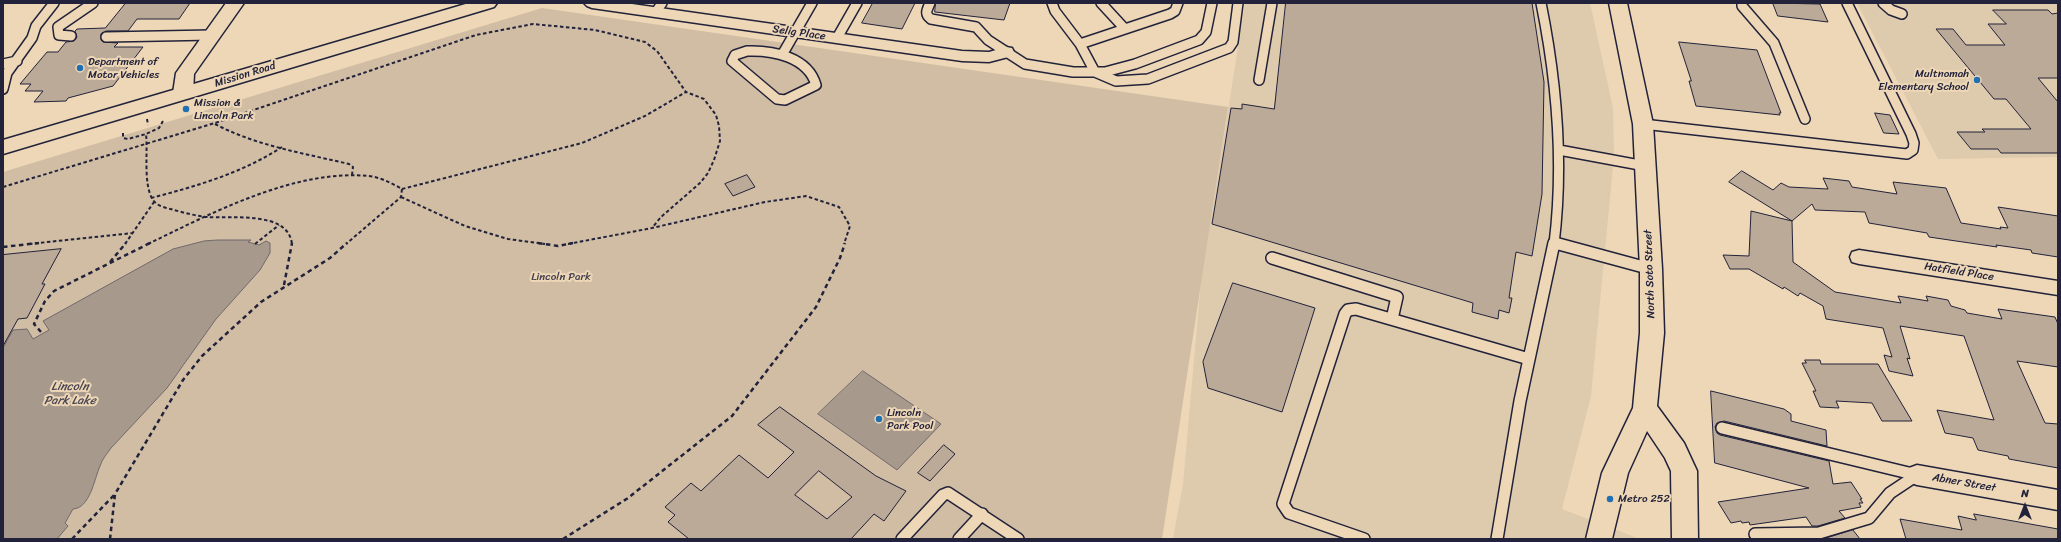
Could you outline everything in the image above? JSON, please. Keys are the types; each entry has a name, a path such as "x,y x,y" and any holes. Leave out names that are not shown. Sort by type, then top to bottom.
{"main road":[{"path":"183,93 185,73 234,3"},
{"name":"Mission Road","path":"3,147 462,7 488,3"},
{"name":"North Soto Street","path":"1599,539 1615,472 1645,408 1652,333 1651,269 1643,124 1618,3"},
{"path":"1645,408 1675,451 1684,471 1685,539"}],"street":[{"name":"Selig Place","path":"592,3 659,8 796,33 962,56 989,57 1006,52"},
{"name":"Hatfield Place","path":"1859,257 2058,288"},
{"name":"Abner Street","path":"1917,475 2058,500"}],"lane":[{"path":"3,87 7,73 32,38 36,26 54,3"},
{"path":"71,36 59,35 58,27 72,17 85,12 93,3"},
{"path":"782,55 812,3"},
{"path":"837,38 857,3"},
{"path":"930,3 926,12 927,16 931,19 976,27 988,40 1025,64 1073,72 1105,72 1135,64 1199,40 1206,32 1212,3"},
{"path":"1052,3 1055,12 1080,44 1095,72 1116,80 1148,79 1229,48 1233,42 1238,3"},
{"path":"1102,3 1125,29"},
{"path":"1080,44 1170,14 1175,11 1178,3"},
{"path":"1259,80 1272,3"},
{"path":"1497,539 1508,464 1554,243 1559,176 1559,150 1554,82 1549,43 1541,3"},
{"path":"1742,3 1742,6 1774,43 1805,118"},
{"path":"1643,124 1907,154 1913,150 1914,143 1911,134 1847,3"},
{"path":"1883,3 1891,10 1902,14"},
{"path":"106,37 212,35"},
{"path":"747,51 782,55 803,64 814,74 816,85 785,100 777,99 732,61 733,57 739,52 747,51"},
{"path":"3,64 17,61"},
{"path":"1559,150 1645,166"},
{"path":"1554,243 1651,269"},
{"path":"1272,258 1396,297 1392,319"},
{"path":"1364,539 1289,513 1283,504 1345,314 1348,310 1356,309 1529,359"},
{"path":"1722,428 1917,475"},
{"path":"1756,534 1819,533 1869,518 1890,493 1917,475"},
{"path":"902,539 943,495 948,493 1018,539"},
{"path":"959,539 982,514"}],"path":[{"path":"3,187 215,124 476,35 533,24 595,30 645,42 657,51 686,92"},
{"path":"41,332 34,324 50,294 205,217 291,185 313,180 352,175 383,179 402,189 582,143 645,116 686,92 697,94 710,106 717,118 720,140 717,153 708,172 699,185 681,202 661,216 652,228"},
{"path":"123,133 123,138 128,139 146,134 158,130 162,126 163,121"},
{"path":"215,124 225,130 282,147 349,164 353,167 352,175"},
{"path":"146,134 148,176 151,198 154,202 163,208 205,217 258,219 284,228 291,238 291,252 284,285"},
{"path":"151,198 208,183 262,162 282,147"},
{"path":"72,539 115,494 183,380 202,356 261,302 284,285 330,258 401,197 402,189"},
{"path":"401,197 464,226 508,239 558,246 652,228 765,202 806,196 839,207 850,226 840,258 816,307 732,416 628,498 564,539"},
{"path":"109,264 133,233 154,202"},
{"path":"255,244 279,225"},
{"path":"3,247 133,233"},
{"path":"110,539 115,494"}],"shaded area":[{"path":"1245,3 1590,3 1613,108 1614,155 1591,396 1562,509 1640,539 1173,539 1183,484 1201,281"},
{"name":"Multnomah Elementary School","path":"1857,3 2058,3 2058,157 1938,159"}],"green space":[{"name":"Lincoln Park","path":"542,8 1228,107 1162,539 3,539 3,172"}],"water":[{"name":"Lincoln Park Lake","path":"251,240 248,242 259,245 266,241 270,243 270,253 260,270 216,319 167,388 111,448 101,463 87,499 84,504 73,509 65,523 68,526 57,539 3,539 3,348 13,330 27,329 33,339 49,330 43,321 173,249 204,241"},
{"name":"Lincoln Park Pool","path":"863,371 941,424 897,470 818,414"}],"building":[{"name":"Department of Motor Vehicles","path":"126,3 190,3 179,19 137,19 128,31 106,31 101,34 101,40 103,42 118,43 114,47 143,47 113,86 68,98 66,101 34,102 43,91 25,91 31,84 20,84 47,52 58,52 66,42 74,41 77,37 75,31 77,29 105,28"},
{"path":"873,3 915,3 902,29 862,23"},
{"path":"936,3 1010,3 1004,20 935,12"},
{"path":"1286,3 1532,3 1544,82 1542,194 1532,256 1516,252 1509,298 1512,298 1509,313 1499,310 1498,319 1472,312 1473,303 1212,224 1231,108 1242,109 1242,104 1274,109"},
{"path":"1773,3 1820,4 1828,22 1778,16"},
{"path":"1993,10 2048,10 2052,14 2058,13 2058,78 2038,78 2058,102 2058,153 2001,153 1998,149 1971,149 1957,132 1985,132 1982,129 2031,129 2006,99 1994,99 1936,29 1953,29 1966,45 2005,45 1988,24 2006,24"},
{"path":"1679,42 1757,50 1781,113 1779,113 1780,115 1696,106 1689,81 1691,81"},
{"path":"1875,113 1890,115 1899,134 1884,133"},
{"path":"1742,171 1773,190 1781,183 1789,187 1828,189 1823,178 1849,181 1852,187 1897,194 1893,182 1946,188 1961,223 2001,229 2000,227 2008,228 1998,207 2058,216 2058,257 2032,253 2031,250 1996,245 1997,247 1929,237 1927,233 1869,223 1865,212 1815,210 1812,204 1792,221 1729,182"},
{"path":"747,175 755,187 733,196 725,184"},
{"path":"1751,211 1792,221 1793,262 1835,292 1901,303 1898,296 1928,301 1926,296 1948,300 1951,306 1965,310 1967,313 2002,319 1998,309 2055,317 2058,324 2058,367 2017,361 2045,423 2058,424 2058,468 2009,459 2008,456 1978,450 1973,438 1945,433 1937,410 1994,420 1964,336 1900,326 1910,359 1907,358 1913,376 1889,371 1884,355 1892,357 1883,328 1826,319 1823,306 1800,293 1798,296 1784,287 1783,289 1749,269 1730,269 1723,255 1749,256"},
{"path":"61,249 42,284 45,284 27,318 18,319 3,346 3,255"},
{"path":"1233,283 1315,308 1282,412 1208,388 1203,362"},
{"path":"1805,360 1820,360 1821,364 1878,364 1912,421 1882,421 1872,403 1836,401 1839,408 1820,407 1813,391 1816,391 1802,363 1806,363"},
{"path":"1711,391 1784,409 1791,414 1791,421 1826,430 1827,446 1724,421 1717,423 1715,427 1717,433 1720,435 1829,461 1833,484 1851,482 1862,499 1860,499 1863,503 1859,503 1861,507 1839,511 1845,518 1818,526 1812,526 1806,517 1750,525 1749,522 1742,523 1741,521 1731,523 1718,502 1809,488 1715,463"},
{"path":"780,407 876,476 906,491 884,521 874,514 851,539 689,539 668,522 675,515 665,507 691,483 701,491 739,455 768,478 794,452 758,425","holes":["819,471 852,497 827,519 795,495"]},
{"path":"944,445 955,454 930,481 918,473"},
{"path":"1974,514 2058,529 2058,539 1906,539 1900,519 1962,530 1958,516 1976,520"},
{"path":"1853,530 1860,539 1823,539"}],"place":[{"name":"Department of Motor Vehicles","path":"80,68"},
{"name":"Multnomah Elementary School","path":"1977,80"},
{"name":"Mission & Lincoln Park","path":"186,109"},
{"name":"Lincoln Park Pool","path":"879,419"},
{"name":"Metro 252","path":"1610,499"}]}
